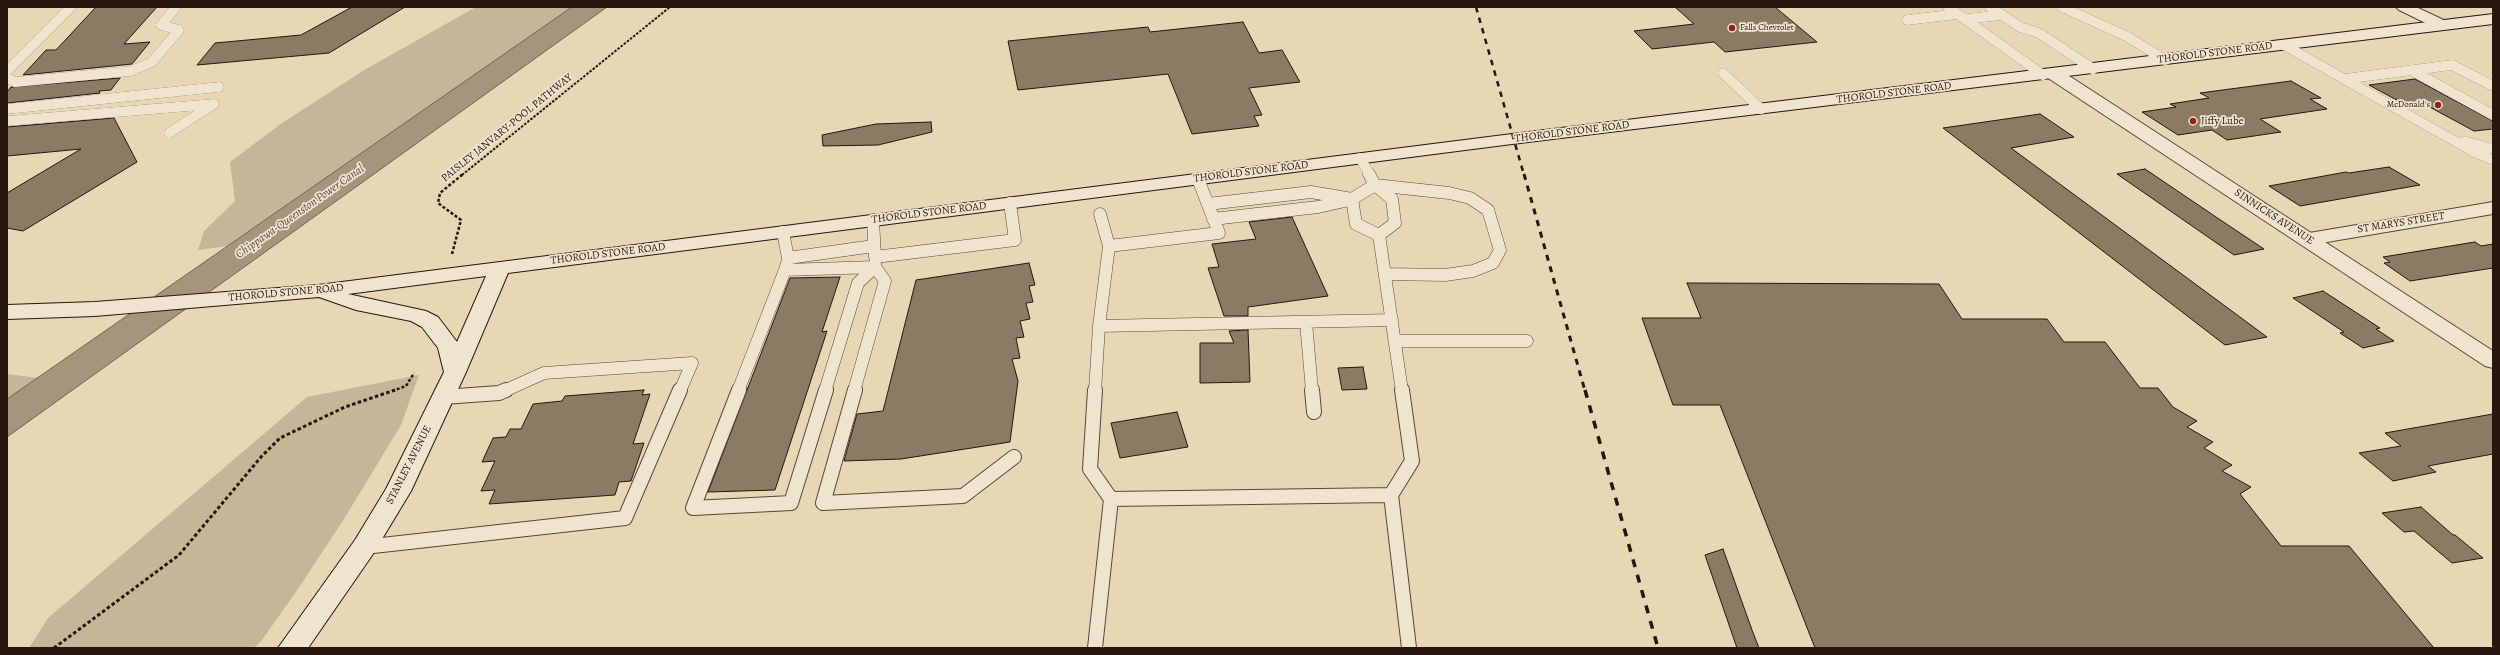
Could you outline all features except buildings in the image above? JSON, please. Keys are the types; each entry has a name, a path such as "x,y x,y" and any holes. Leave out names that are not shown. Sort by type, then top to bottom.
{"main road":[{"path":"2404,7 2442,25"},
{"name":"THOROLD STONE ROAD","path":"7,312 95,309 318,291 1360,158 2493,19"},
{"name":"SINNICKS AVENUE","path":"2049,74 2308,239 2493,361"},
{"name":"ST MARYS STREET","path":"2308,239 2493,208"},
{"name":"STANLEY AVENUE","path":"292,648 364,547 398,491 455,372 500,268"},
{"path":"318,291 364,305 418,316 430,322 449,347 455,372"}],"lane":[{"path":"7,71 71,7"},
{"path":"7,78 15,82 131,71 152,62 179,30 161,25 176,7"},
{"path":"1948,7 2049,74"},
{"path":"1990,7 2020,27 2039,33 2094,69"},
{"path":"2062,7 2128,38 2165,60"},
{"path":"1907,20 1958,14"},
{"path":"1966,19 2002,15"},
{"path":"2284,45 2446,136 2493,160"},
{"path":"2344,78 2452,65 2493,86"},
{"path":"2411,70 2493,115"},
{"path":"1723,73 1760,109"},
{"path":"7,109 219,86"},
{"path":"7,121 214,104 169,133"},
{"path":"2446,136 2493,149"},
{"path":"1360,158 1375,184 1392,200 1395,223 1379,235"},
{"path":"1109,246 1219,233 1198,179"},
{"path":"1213,219 1318,206 1352,199 1375,184 1449,193 1470,198 1488,210 1500,250 1493,263 1473,271 1445,274 1385,274"},
{"path":"1208,204 1311,192 1352,199"},
{"path":"1352,199 1356,224 1379,235"},
{"path":"786,264 875,256 1015,240 1010,203"},
{"path":"1095,648 1111,499 1090,470 1099,326 1109,246 1100,214"},
{"path":"873,220 875,256 885,281 823,503 963,496 1014,456"},
{"path":"782,232 786,264 693,508 791,503 858,283 875,256"},
{"path":"1379,235 1412,461 1391,494 1409,648"},
{"path":"786,264 875,256"},
{"path":"1099,326 1392,320"},
{"path":"1306,322 1314,412"},
{"path":"1395,341 1527,340"},
{"path":"364,547 625,518 692,363 544,373 499,393 443,397"},
{"path":"1111,499 1391,494"}],"path":[{"name":"PAISLEY JANVARY-POOL PATHWAY","path":"458,255 451,256 461,220 438,203 440,193 670,7"},
{"path":"54,648 180,555 280,438 345,407 406,386 414,373"}],"shaded area":[{"path":"476,7 573,7 227,246 198,250 204,231 235,201 230,162 282,123 366,69"},
{"path":"7,374 38,378 7,399"},
{"path":"419,375 401,425 344,519 300,586 262,640 254,648 29,648 48,618 307,397"}],"water":[{"name":"Chippawa-Queenston Power Canal","path":"572,7 607,7 7,437 7,399"}],"railway":[{"path":"1476,7 1524,175"},
{"path":"1524,174 1585,391"},
{"path":"1585,390 1658,648"}],"place":[{"name":"Falls Chevrolet","path":"1732,28"},
{"name":"McDonald's","path":"2438,105"},
{"name":"Jiffy Lube","path":"2193,121"}]}
